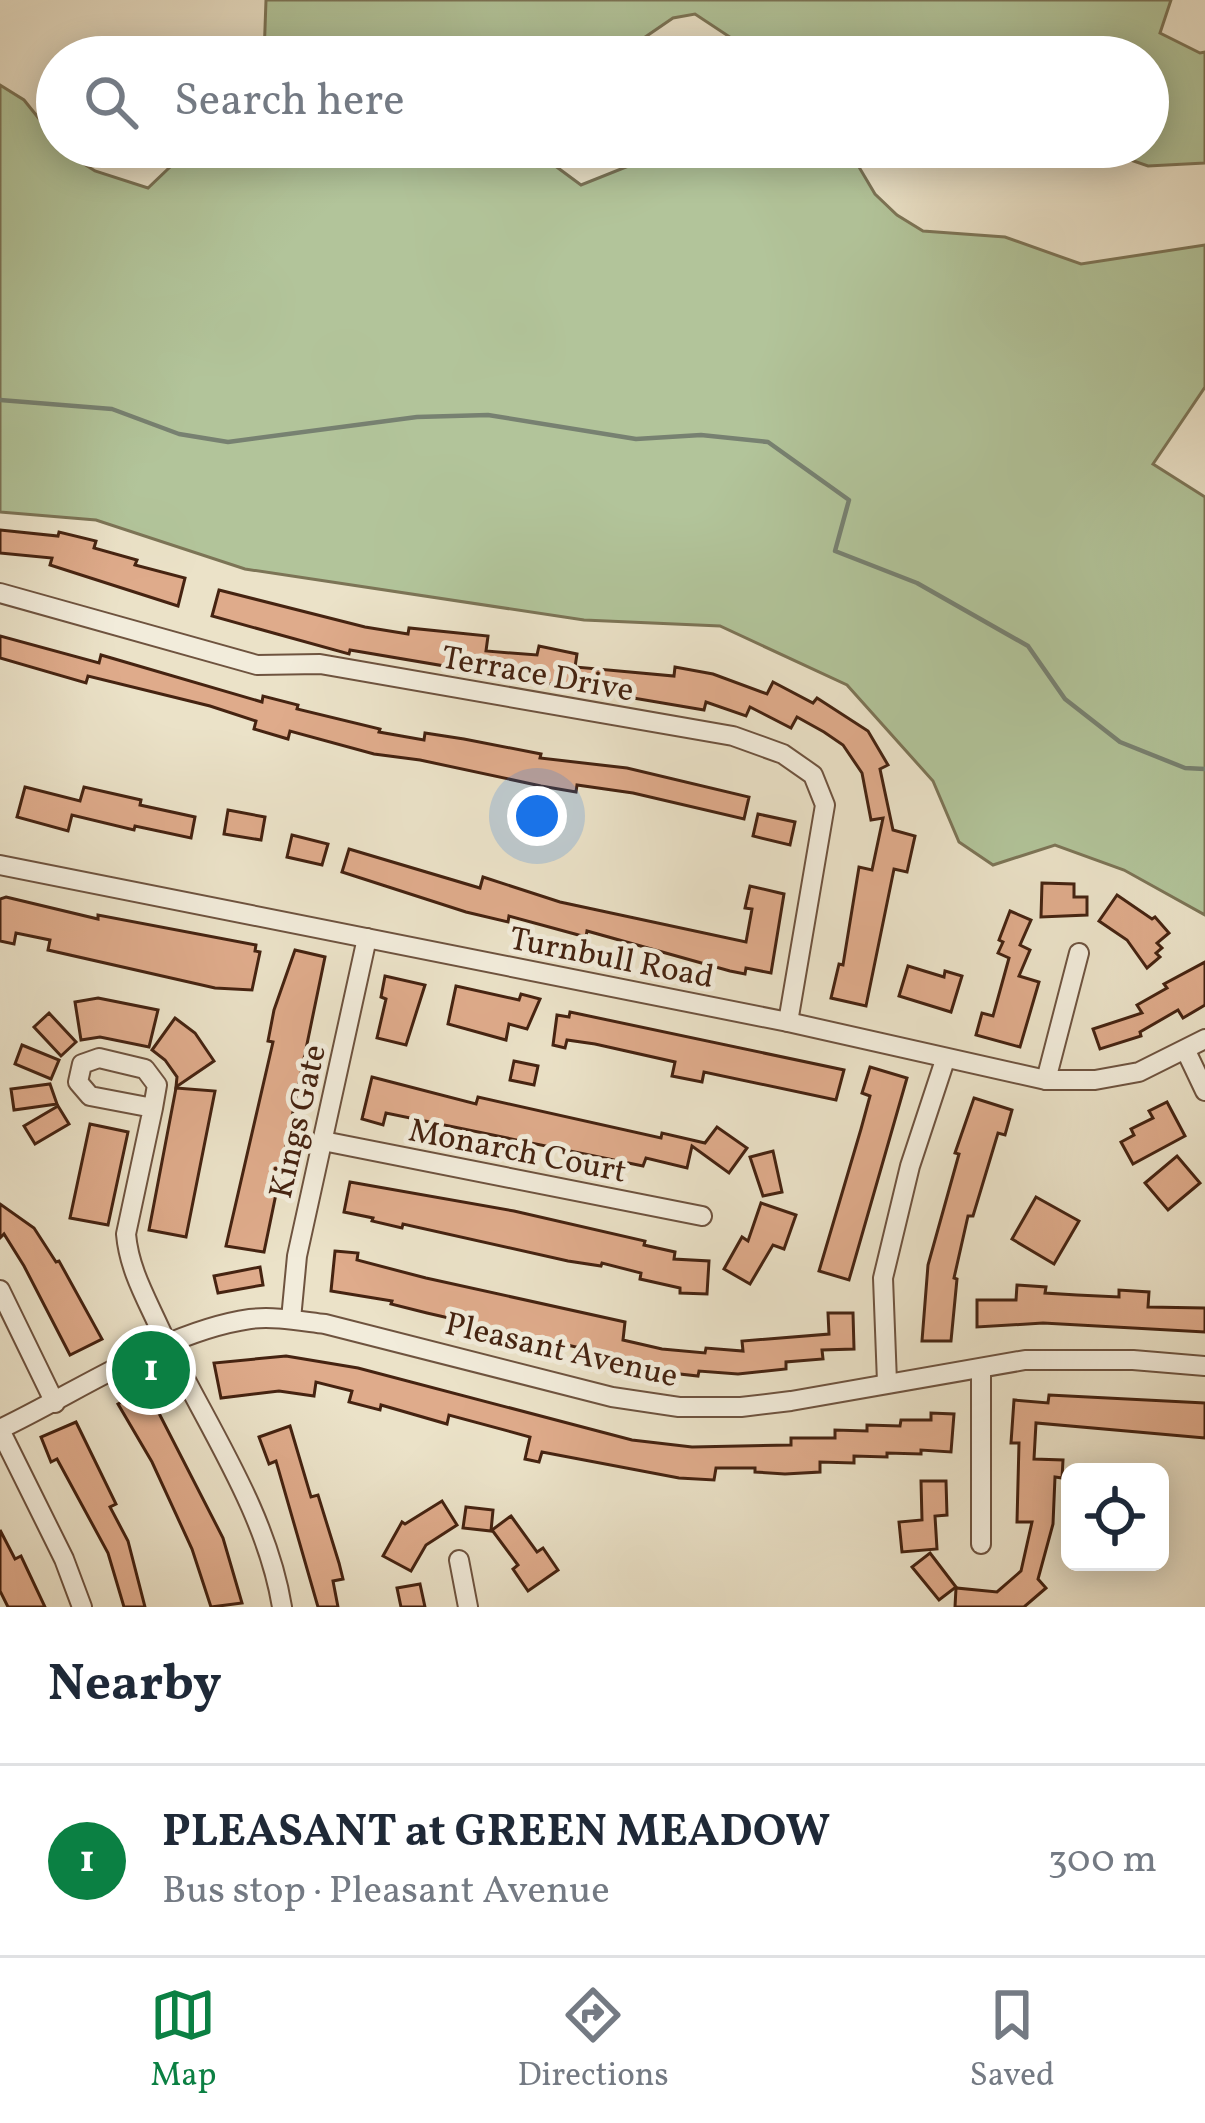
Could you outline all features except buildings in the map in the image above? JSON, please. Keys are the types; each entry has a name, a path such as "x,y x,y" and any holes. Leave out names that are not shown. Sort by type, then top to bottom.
{"street":[{"name":"Terrace Drive","path":"0,593 257,665 320,664 733,736 783,754 813,775 825,805 788,1022"},
{"name":"Turnbull Road","path":"0,865 788,1022 1046,1080 1095,1080 1139,1072 1205,1039"},
{"name":"Kings Gate","path":"291,1319 297,1256 367,938"},
{"path":"1046,1080 1079,953"},
{"path":"1186,1051 1205,1091"},
{"path":"887,1382 882,1310 887,1255 945,1060"},
{"path":"153,1108 126,1234 134,1272 267,1544 282,1607"},
{"name":"Monarch Court","path":"323,1141 702,1216"},
{"path":"0,1290 55,1402"},
{"name":"Pleasant Avenue","path":"0,1430 168,1345 250,1319 291,1319 612,1397 679,1407 791,1401 1025,1360 1205,1366"},
{"path":"981,1369 982,1544"},
{"path":"0,1430 64,1559 82,1607"},
{"path":"459,1560 468,1607"}],"green space":[{"path":"266,0 1171,0 1160,33 1166,36 728,36 695,14 673,18 647,36 265,36"},
{"path":"1169,38 1205,52 1205,163 1169,165"},
{"path":"0,85 24,100 36,115 36,168 90,168 148,188 169,168 558,168 581,185 624,168 860,168 875,194 923,231 1005,237 1081,264 1205,245 1205,387 1153,464 1205,497 1205,915 1124,870 1055,845 993,865 959,842 933,781 847,685 720,626 584,620 245,569 96,520 0,512"}],"waterway":[{"path":"0,400 112,409 179,434 228,442 417,417 488,415 636,439 701,435 768,442 849,500 835,551 917,583 1028,646 1065,699 1120,742 1185,768 1205,769"}],"place":[{"name":"PLEASANT at GREEN MEADOW","path":"151,1370"}]}
